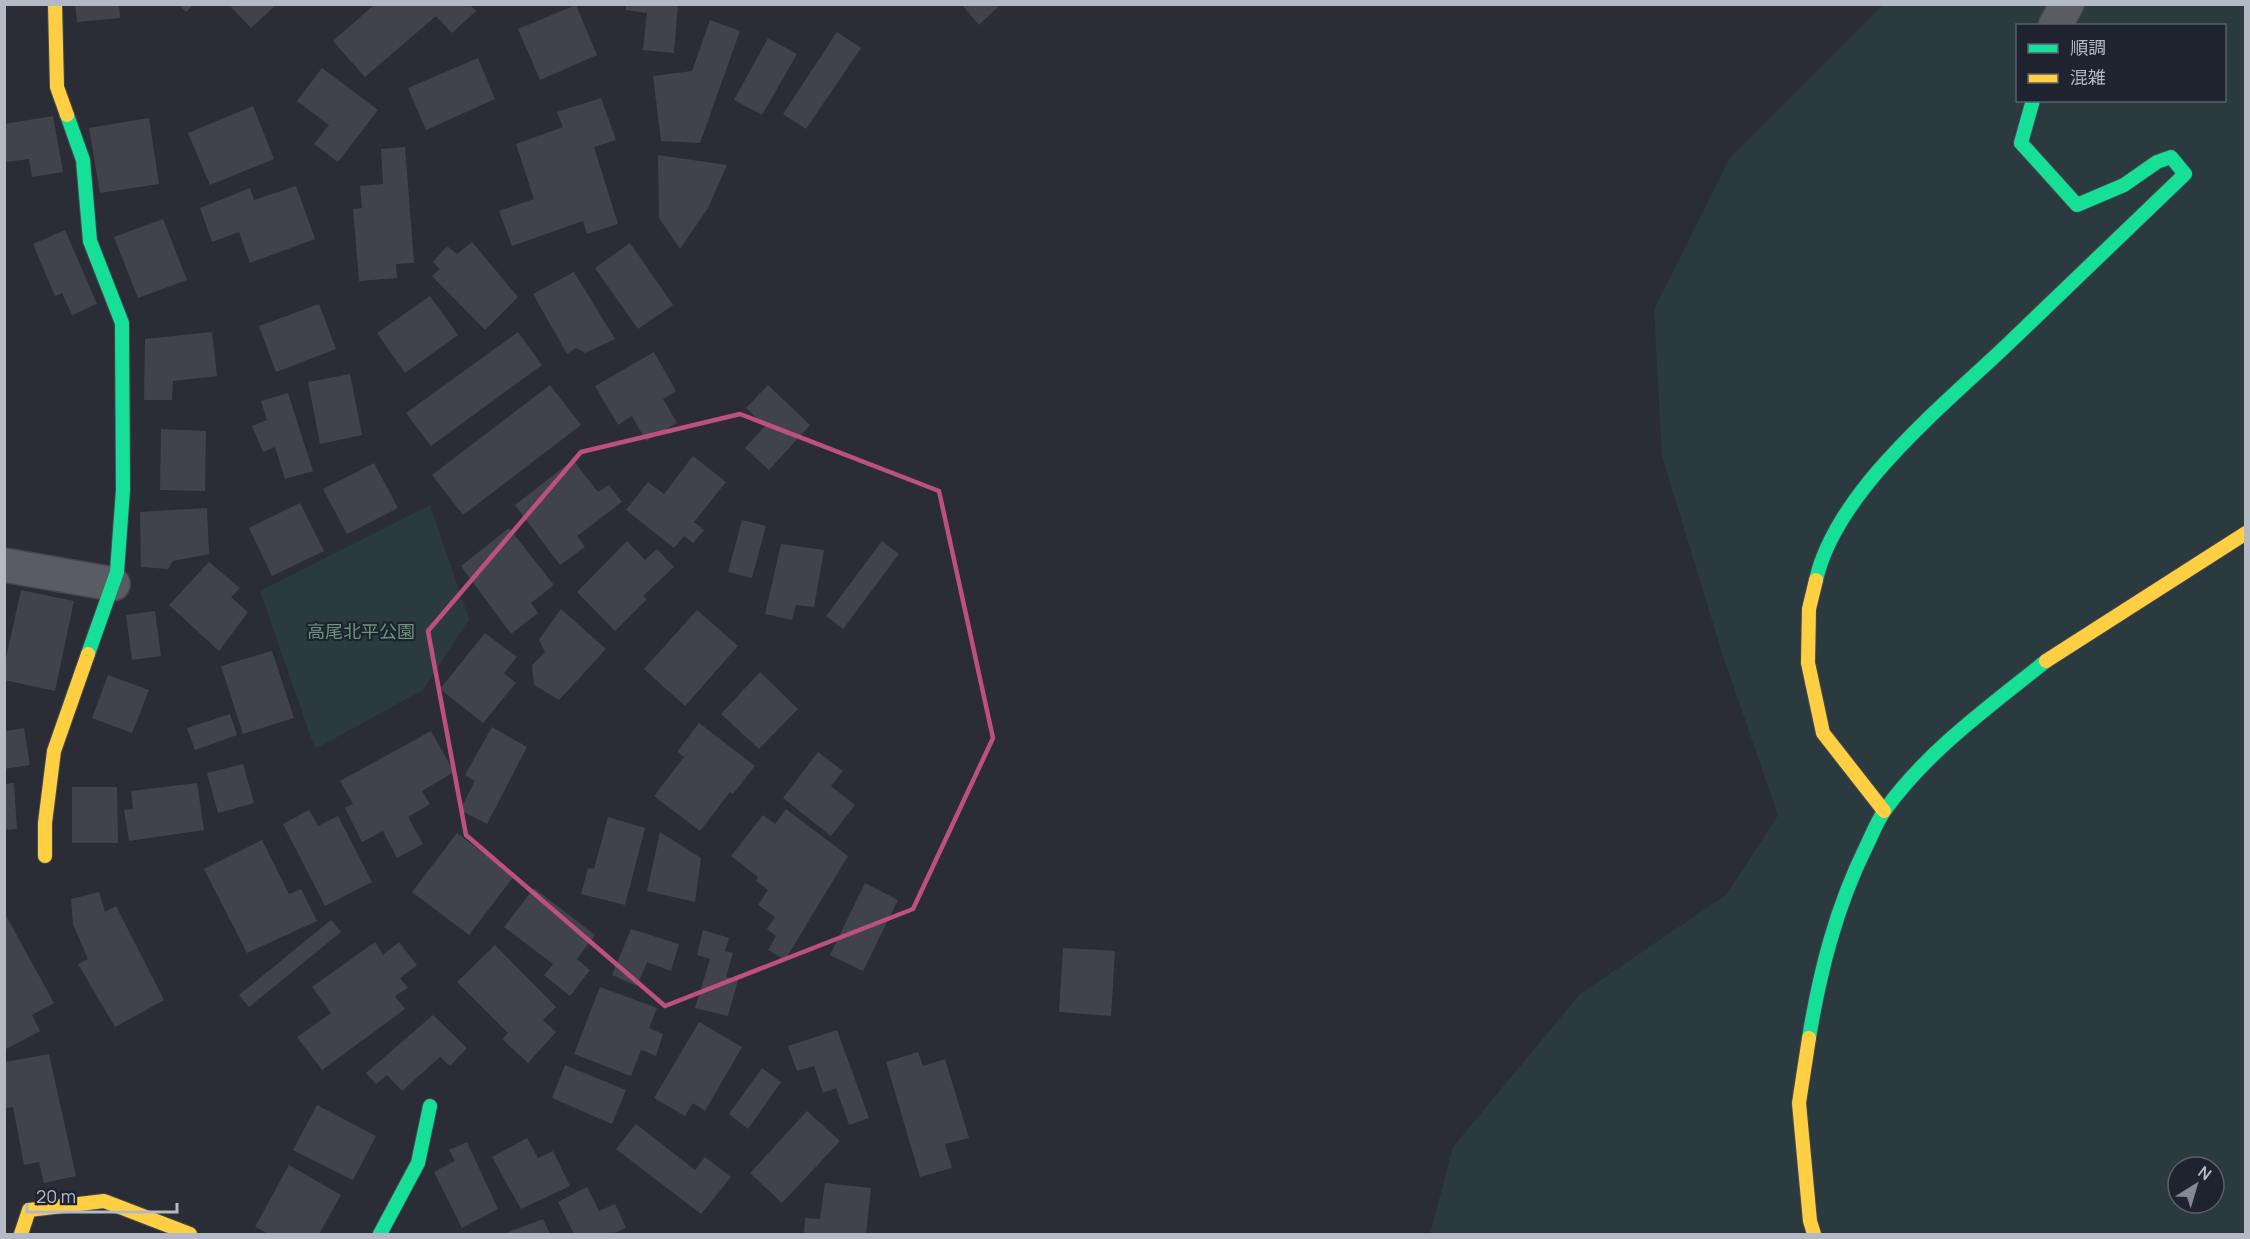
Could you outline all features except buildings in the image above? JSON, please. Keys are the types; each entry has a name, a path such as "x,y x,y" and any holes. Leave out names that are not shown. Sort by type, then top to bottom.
{"street":[{"path":"45,856 45,823 54,751 117,572 123,490 122,323 90,241 83,160 57,87 55,4"},
{"path":"2056,24 2067,4"},
{"path":"1884,811 1822,734 1808,663 1809,609 1821,557 1850,506 1908,440 2185,174 2171,158 2157,162 2124,185 2077,205 2021,142 2032,102"},
{"path":"1814,1234 1810,1221 1799,1103 1820,974 1846,887 1884,811 1910,780 1972,720 2061,649 2246,533"},
{"path":"4,565 113,584"},
{"path":"380,1234 418,1163 430,1106"},
{"path":"21,1234 29,1210 104,1202 190,1234"}],"highlighted area":[{"path":"740,414 939,491 993,738 913,909 665,1006 466,835 428,631 581,452"}],"green space":[{"path":"1883,5 2245,5 2245,1234 1430,1234 1453,1147 1580,994 1726,895 1778,815 1722,653 1662,456 1654,309 1730,158"},
{"name":"高尾北平公園","path":"430,505 469,619 423,690 315,749 260,591"}],"traffic: fast":[{"path":"1816,580 1827,547 1845,514 1895,452 2185,174 2171,157 2157,162 2124,185 2077,205 2021,143 2032,102"},
{"path":"67,115 83,160 90,241 122,323 123,490 117,572 88,654"},
{"path":"1809,1038 1830,940 1855,870 1882,814 1920,768 1960,730 2046,661"},
{"path":"380,1234 418,1163 430,1106"}],"traffic: slow":[{"path":"55,4 57,87 67,115"},
{"path":"2046,661 2246,533"},
{"path":"1816,580 1809,609 1808,663 1823,733 1884,811"},
{"path":"45,856 45,823 54,751 88,654"},
{"path":"1809,1038 1799,1103 1810,1221 1814,1234"},
{"path":"21,1234 29,1210 104,1201 190,1234"}]}
